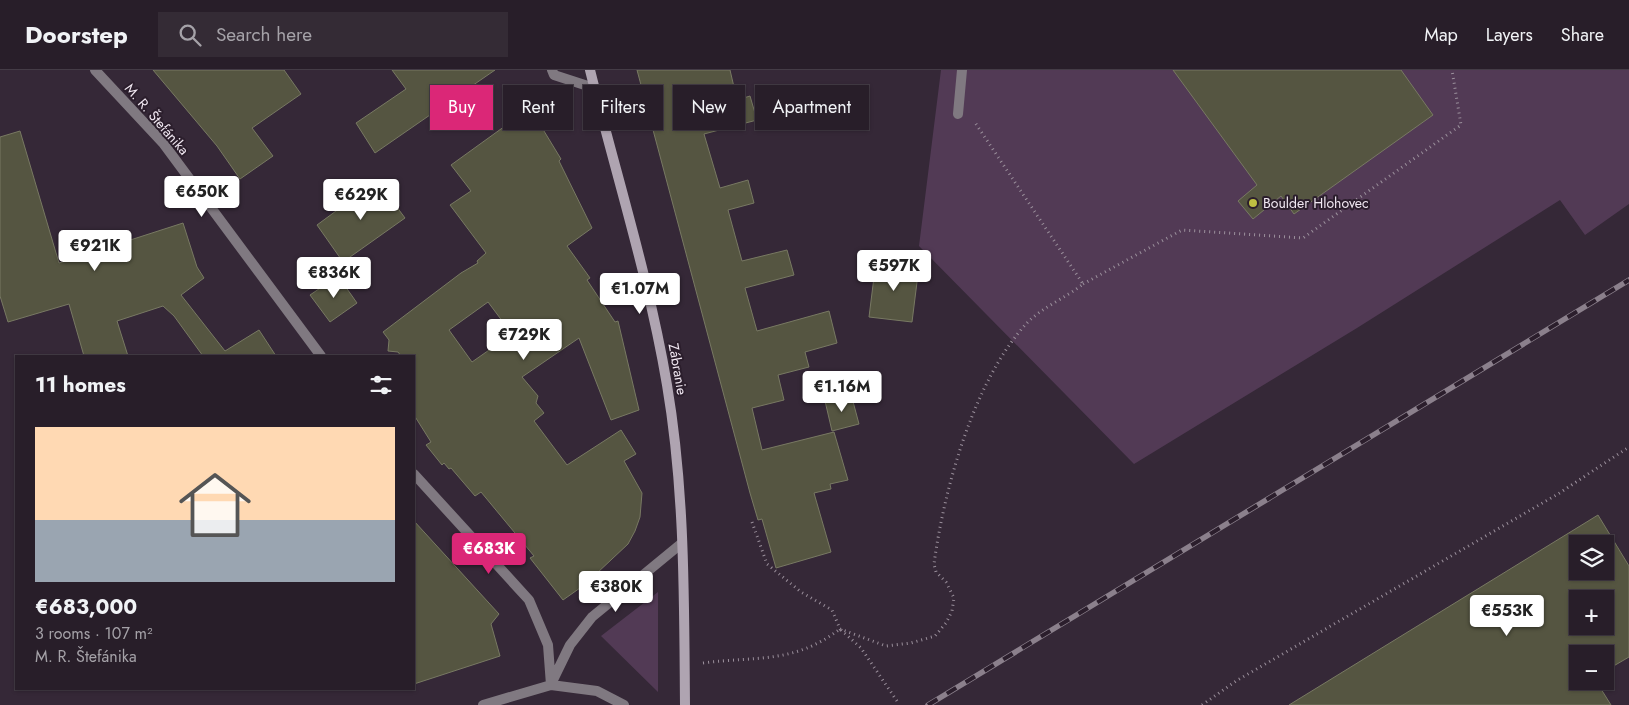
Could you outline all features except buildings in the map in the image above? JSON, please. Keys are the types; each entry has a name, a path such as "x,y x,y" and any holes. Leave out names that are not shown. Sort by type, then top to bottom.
{"main road":[{"name":"Zábranie","path":"590,70 593,85"},
{"name":"Zábranie","path":"605,130 657,333 674,435 682,543 685,705"}],"street":[{"name":"M. R. Štefánika","path":"95,70 163,143 320,355"},
{"path":"552,70 554,75 585,85"},
{"path":"958,114 962,70"},
{"path":"415,475 528,600 548,645 550,685"},
{"path":"550,685 570,645 592,617 682,543"},
{"path":"483,705 550,685 597,691 624,705"}],"path":[{"path":"840,629 886,646 911,643 936,636 946,623 952,610 954,598 946,582 936,572 934,564 957,459 971,420 996,366 1028,322 1083,284 1182,230 1303,238 1461,125 1452,70"},
{"path":"958,114 969,114 1083,284"},
{"path":"1202,705 1236,681 1558,494 1629,447"},
{"path":"752,522 767,564 801,592 832,610 840,629 861,648 900,704"},
{"path":"685,665 788,656 822,643 840,629"}],"shaded area":[{"path":"941,70 1629,70 1629,204 1585,235 1560,200 1357,328 1134,464 919,246"},
{"path":"658,592 658,692 601,636"}],"railway":[{"path":"928,705 1629,280"}],"place":[{"name":"Boulder Hlohovec","path":"1253,203"}]}
